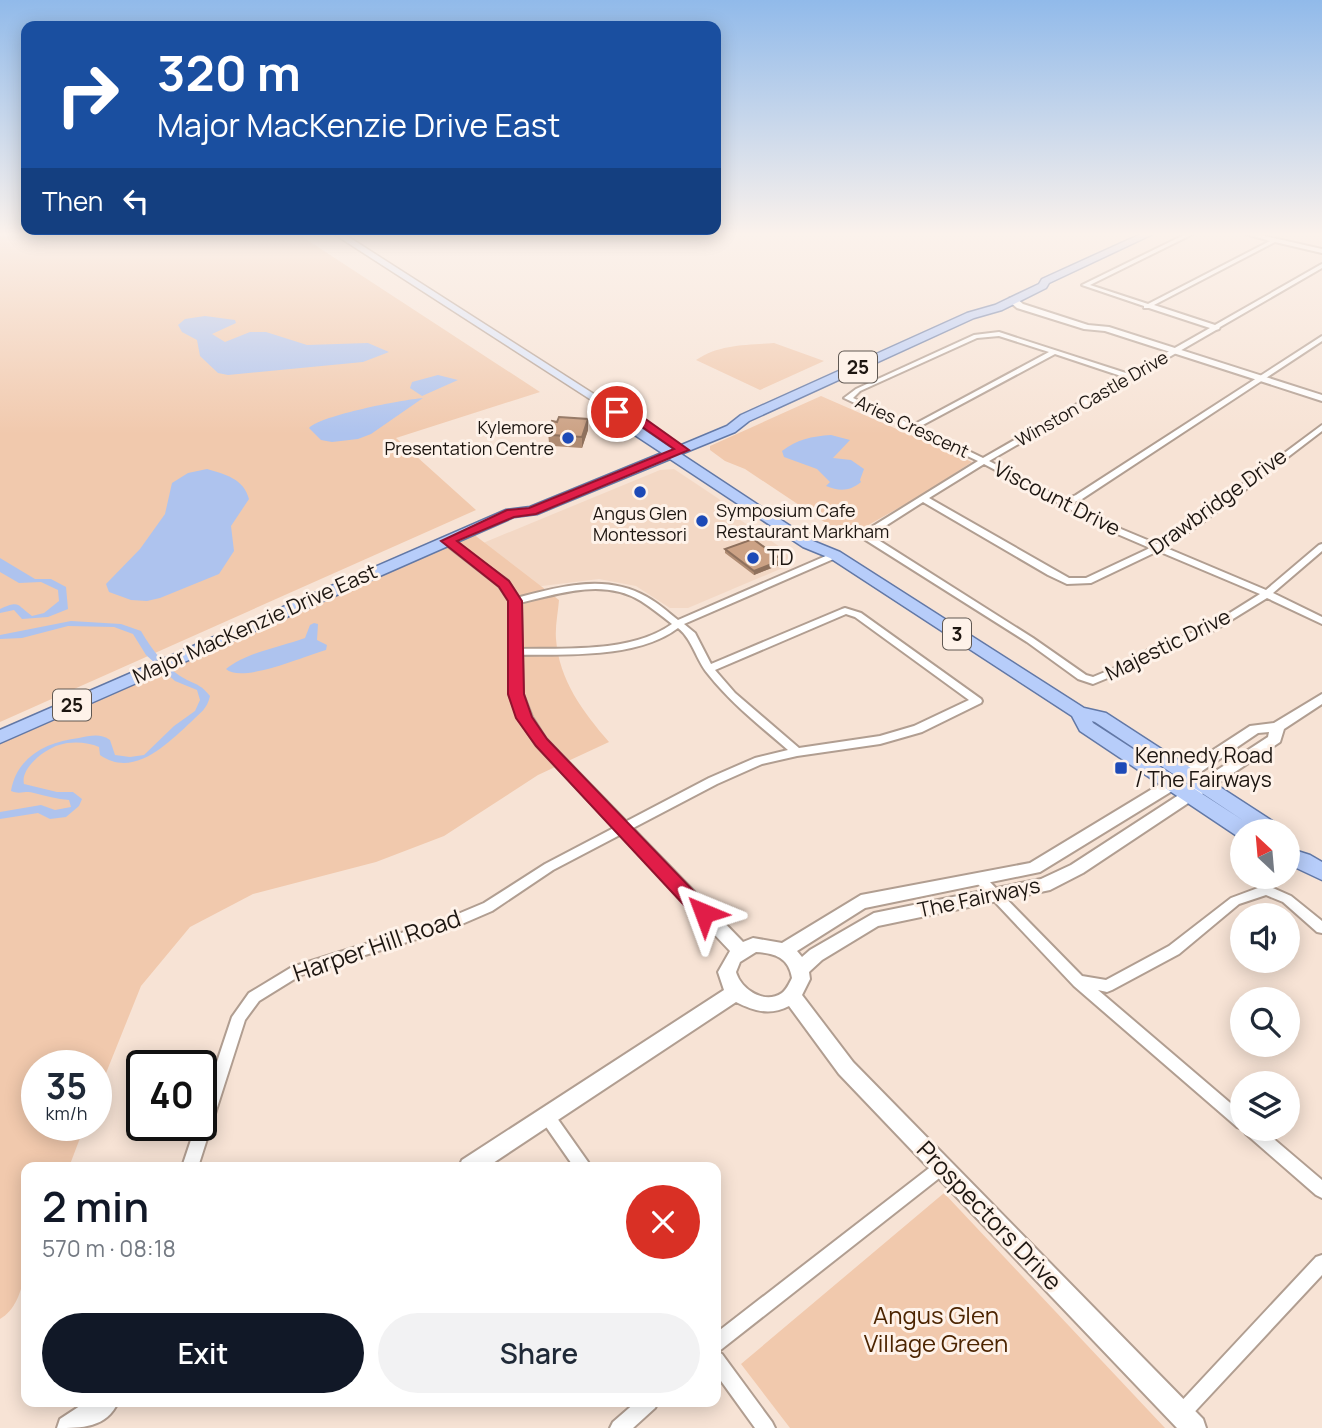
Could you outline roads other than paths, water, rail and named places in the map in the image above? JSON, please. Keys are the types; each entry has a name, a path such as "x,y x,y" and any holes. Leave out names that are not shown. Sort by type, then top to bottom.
{"main road":[{"name":"3","path":"442,301 617,412 619,419 672,449 807,544 835,555 1079,713 1086,727 1250,819"},
{"name":"Major MacKenzie Drive East","path":"971,315 970,309 990,301"},
{"name":"Major MacKenzie Drive East","path":"0,737 511,513 531,511 672,449 732,429 745,418 971,315 983,314 1012,301"},
{"name":"3","path":"1197,791 1230,819"},
{"path":"1300,861 1322,872"}],"street":[{"path":"1014,301 1020,306 1087,327 1106,329 1322,398"},
{"path":"1127,301 1217,328"},
{"path":"1146,307 1158,301"},
{"name":"Winston Castle Drive","path":"867,537 873,530 984,461 1263,301"},
{"name":"Aries Crescent","path":"984,461 914,426 856,404 848,398 858,390 976,336 999,334 1131,377"},
{"path":"1065,503 1079,497 1322,338"},
{"path":"914,426 1054,352"},
{"name":"Drawbridge Drive","path":"924,499 1067,581 1088,581 1159,547 1195,524 1322,427"},
{"name":"Viscount Drive","path":"984,461 1118,531 1267,594 1322,621"},
{"name":"Majestic Drive","path":"867,537 1030,640 1082,677 1093,681 1128,666 1151,652 1212,628 1267,594 1322,547"},
{"path":"448,541 505,584 515,601 516,694 524,718 541,743 740,950"},
{"path":"517,652 610,646 652,640 673,630 679,623 835,555"},
{"path":"515,601 582,586 612,587 643,597 679,623 695,641 709,670 731,695 797,752"},
{"name":"Harper Hill Road","path":"192,1162 239,1017 254,997 297,971 450,923 488,907 549,867 759,761 797,752 880,740 909,732 977,701 858,615 845,611 709,670"},
{"path":"1277,727 1322,698"},
{"name":"The Fairways","path":"784,950 861,902 1034,868 1255,729 1277,727 1275,740 1077,869 1044,885 874,920 800,969"},
{"path":"981,880 1079,982 1230,1112"},
{"path":"1079,982 1107,986 1174,950 1235,901 1266,890 1287,899 1322,928"},
{"path":"761,945 784,950 800,969 798,988 792,996 778,1004 761,1005 744,999 736,992 728,980 727,972 729,964 740,950 761,945"},
{"path":"477,1162 736,992"},
{"name":"Prospectors Drive","path":"792,996 846,1068 1187,1421"},
{"path":"547,1116 579,1162"},
{"path":"1265,1141 1322,1190"},
{"path":"721,1340 942,1167"},
{"path":"1187,1421 1322,1263"},
{"path":"721,1367 766,1428"},
{"path":"69,1428 99,1407"},
{"path":"619,1428 643,1407"}],"water":[{"path":"205,316 235,320 236,323 212,334 225,342 250,332 266,332 307,345 368,343 389,352 363,362 228,375 218,373 200,356 197,340 182,332 178,325 185,319"},
{"path":"438,375 458,380 422,396 410,388 412,382"},
{"path":"423,398 371,434 358,439 332,442 321,440 309,428 345,413"},
{"path":"831,435 850,440 833,458 851,460 864,469 861,482 852,488 840,490 826,486 830,482 817,469 784,457 782,451 799,441"},
{"path":"207,469 227,475 238,482 249,499 231,526 234,551 219,574 147,601 131,600 109,592 106,584 140,549 165,514 172,483 188,473"},
{"path":"0,558 35,579 51,579 66,587 68,609 48,617 22,619 14,610 0,613 0,609 15,604 32,616 44,613 59,601 58,590 41,582 19,583 0,572"},
{"path":"71,621 121,624 141,631 167,665 202,688 210,696 209,700 201,713 172,739 138,761 113,761 100,755 99,747 85,743 53,747 30,766 24,784 57,792 73,792 82,799 79,806 66,817 50,819 38,813 0,819 0,812 41,805 55,810 71,807 69,800 11,791 20,769 27,760 45,747 67,740 102,736 110,740 115,755 144,755 174,726 195,711 200,700 197,690 175,681 146,655 133,634 114,627 68,626 22,638 0,639 0,635"},
{"path":"318,624 317,640 327,645 326,650 260,671 234,673 226,669 254,654 305,638 310,625"}],"place":[{"name":"Kylemore Presentation Centre","path":"568,438"},
{"name":"Angus Glen Montessori","path":"640,492"},
{"name":"Symposium Cafe Restaurant Markham","path":"702,521"},
{"name":"TD","path":"753,558"},
{"name":"Kennedy Road / The Fairways","path":"1121,768"}],"park label":[{"name":"Angus Glen Village Green","path":"936,1330"}]}
